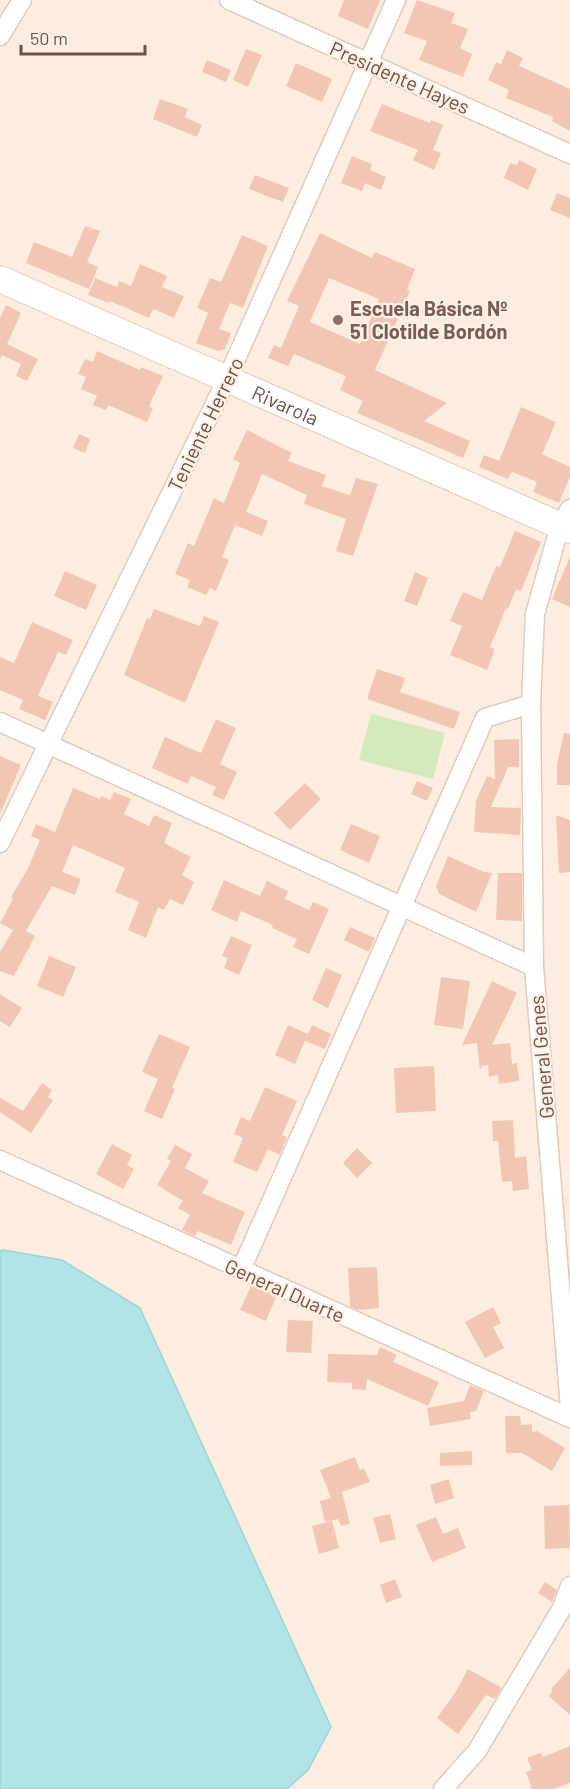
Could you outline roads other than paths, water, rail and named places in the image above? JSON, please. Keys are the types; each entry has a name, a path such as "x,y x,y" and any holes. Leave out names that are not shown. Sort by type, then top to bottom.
{"street":[{"path":"0,36 22,0"},
{"name":"Presidente Hayes","path":"229,0 570,154"},
{"name":"Teniente Herrero","path":"0,843 227,380 396,0"},
{"name":"Rivarola","path":"0,279 227,380 567,521"},
{"name":"General Genes","path":"567,521 535,614 531,704 534,967 570,1408"},
{"path":"241,1270 485,718 531,704"},
{"path":"0,722 534,967"},
{"name":"General Duarte","path":"0,1160 570,1418"},
{"path":"443,1789 477,1751 562,1608 570,1586"}],"water":[{"path":"0,1251 62,1260 140,1308 331,1727 308,1770 287,1789 0,1789"}],"place":[{"name":"Escuela Básica Nº 51 Clotilde Bordón","path":"338,320"}]}
